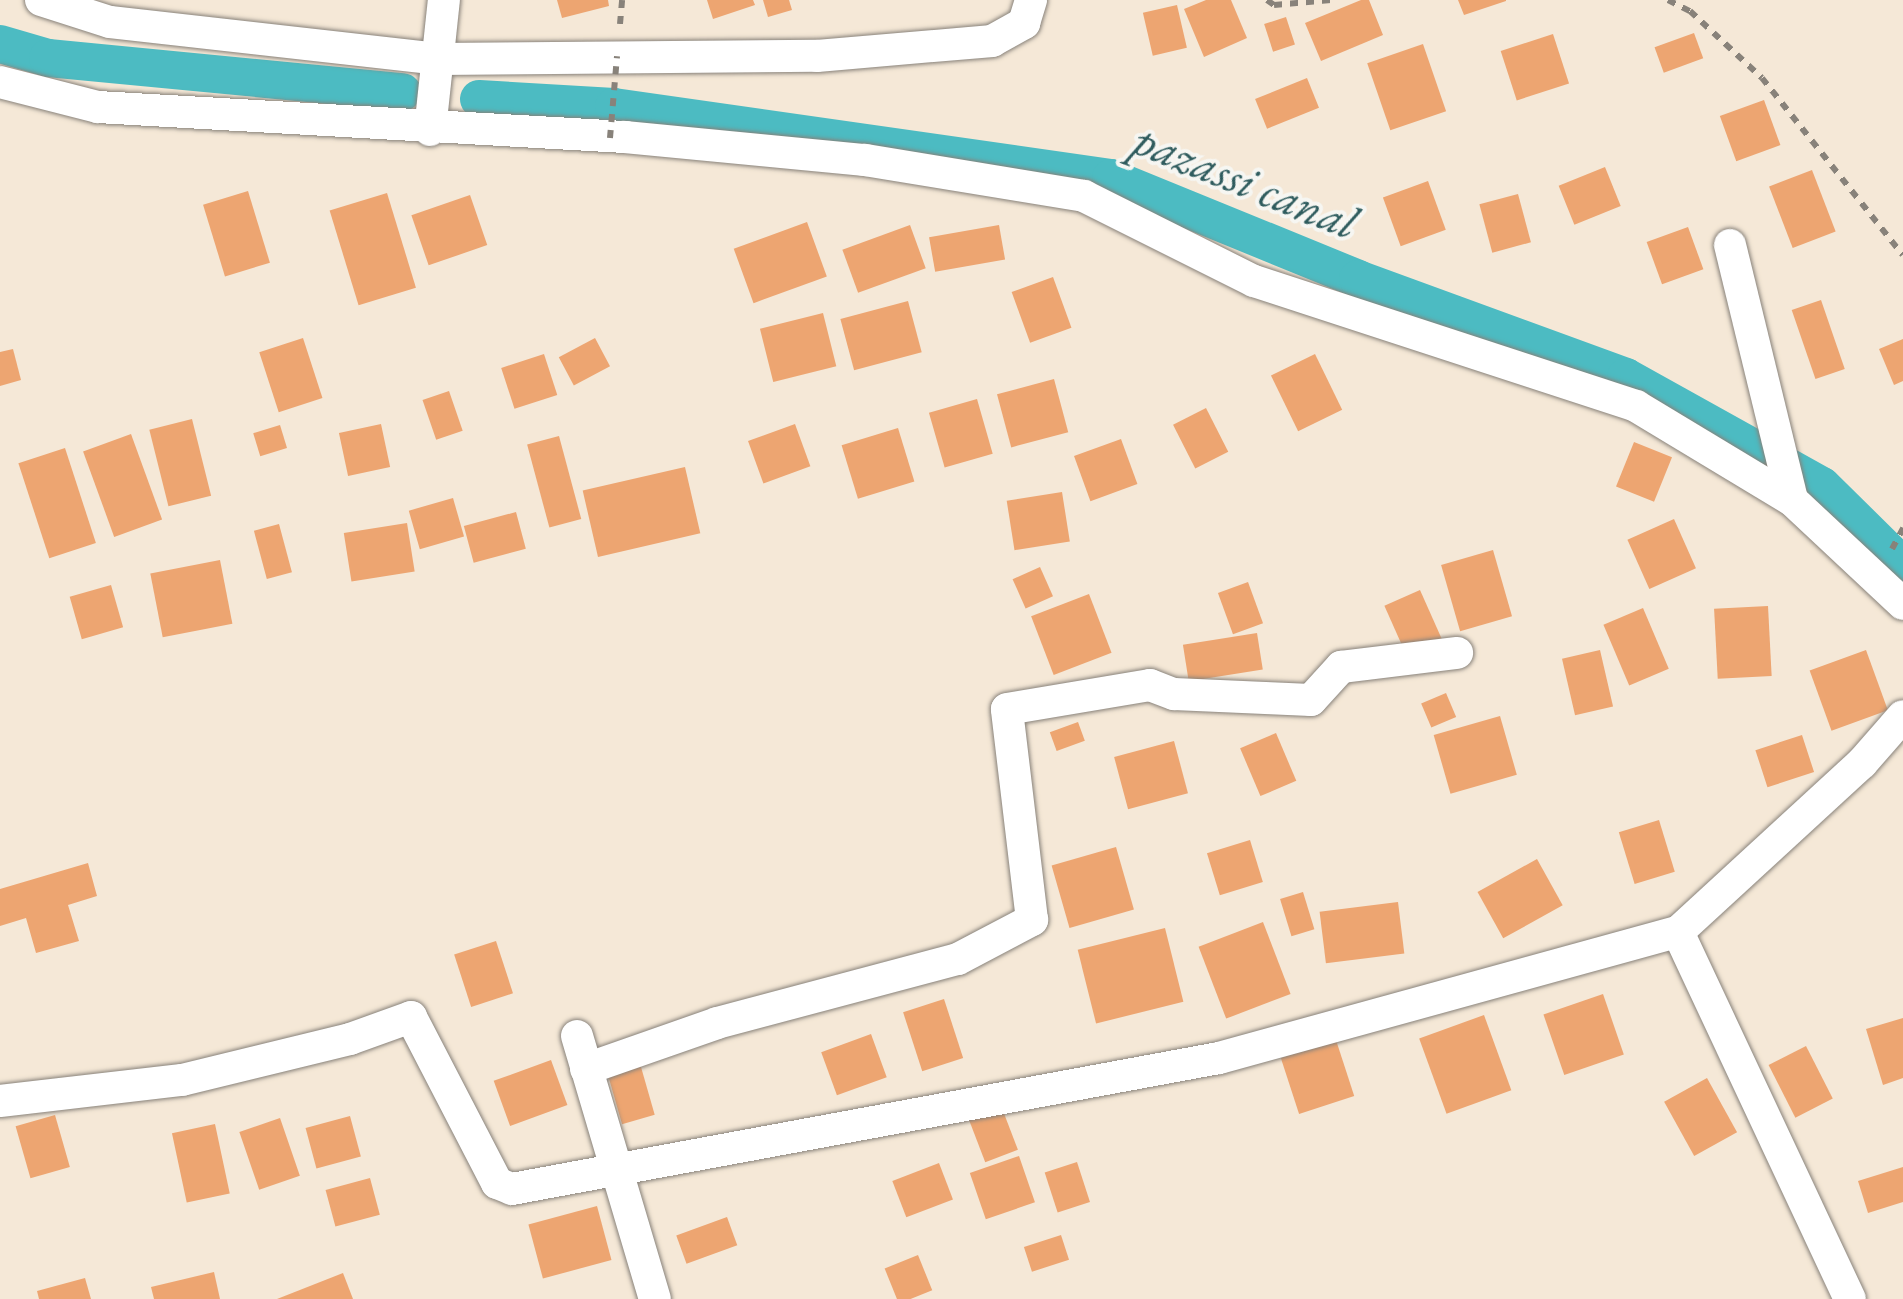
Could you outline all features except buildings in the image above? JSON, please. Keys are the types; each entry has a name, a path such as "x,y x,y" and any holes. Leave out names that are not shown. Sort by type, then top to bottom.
{"street":[{"path":"41,0 438,59 817,56 992,41 1024,24 1031,0"},
{"path":"430,130 444,0"},
{"path":"0,82 98,108 610,138 866,160 1084,196 1254,281 1636,406 1792,500 1903,604"},
{"path":"1730,245 1792,500"},
{"path":"586,1068 717,1023 958,959 1032,920 1007,709 1150,685 1174,694 1311,700 1341,667 1456,653"},
{"path":"0,1100 182,1080 350,1039 410,1017 497,1184 512,1189 1219,1058 1678,932 1862,763 1903,716"},
{"path":"1678,932 1850,1299"},
{"path":"577,1036 655,1299"}],"path":[{"path":"1266,0 1274,5 1332,0"},
{"path":"1668,0 1690,11 1762,78 1903,255"},
{"path":"610,138 617,56"}],"waterway":[{"name":"pazassi canal","path":"0,44 48,58 402,92"},
{"name":"pazassi canal","path":"479,99 614,107 1111,178 1358,279 1626,377 1822,486 1903,566"}]}
